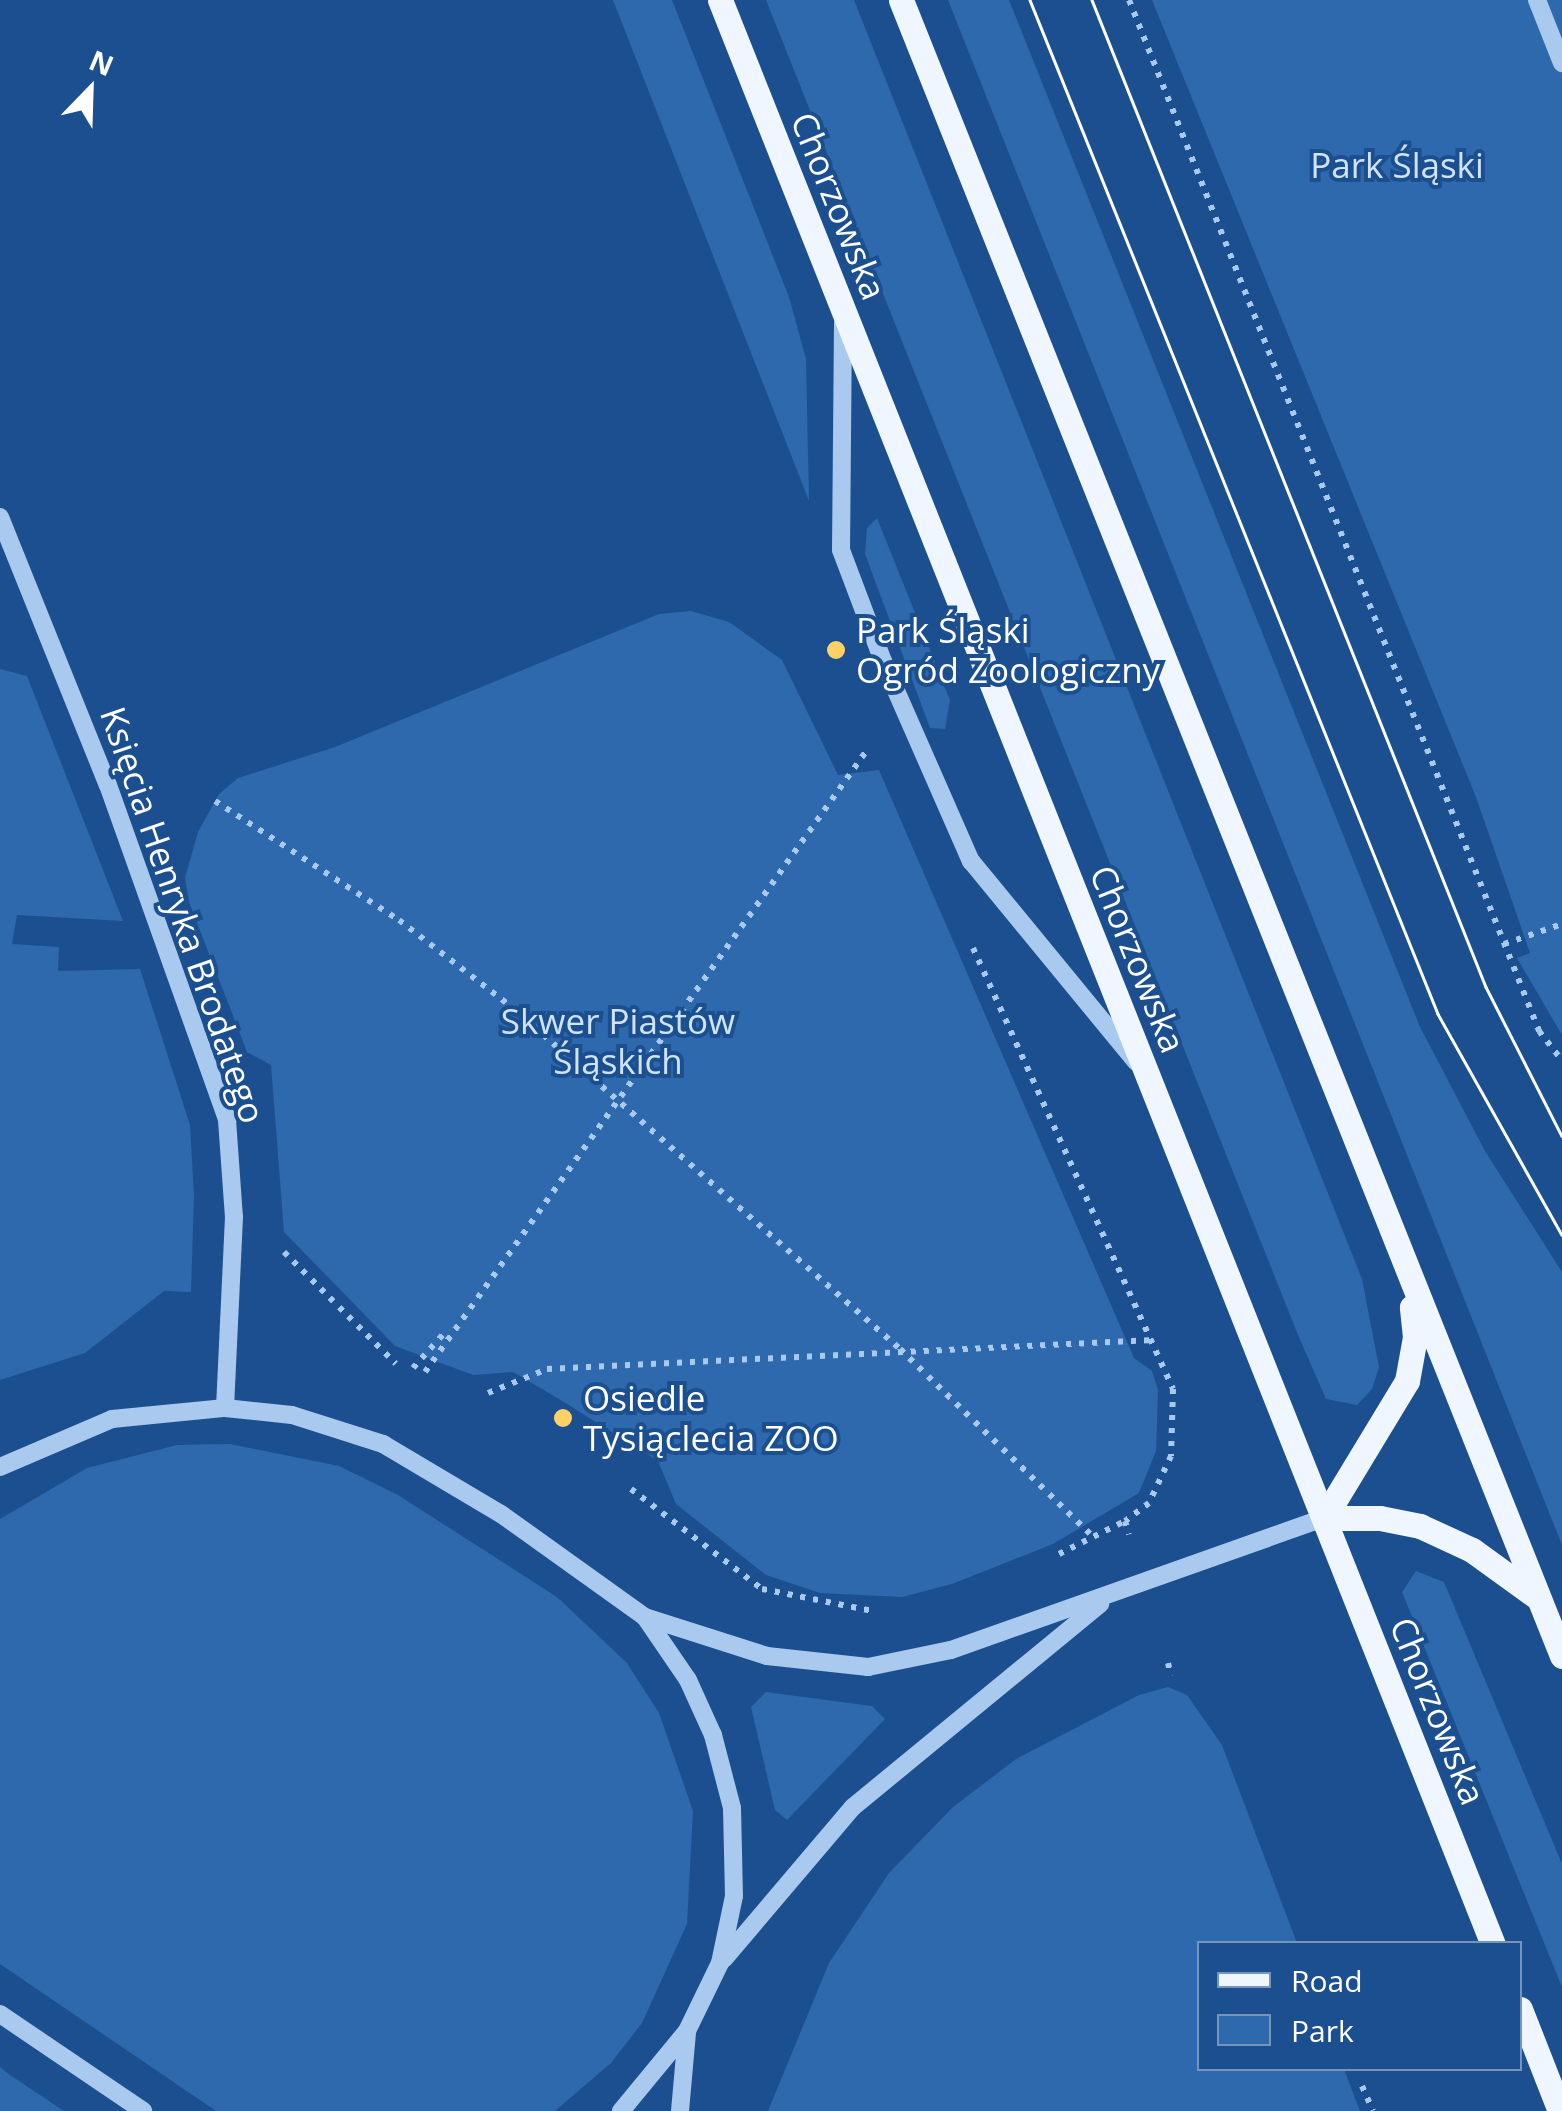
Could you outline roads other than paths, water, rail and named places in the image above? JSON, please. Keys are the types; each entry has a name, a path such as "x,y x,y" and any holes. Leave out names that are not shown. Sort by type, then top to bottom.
{"main road":[{"name":"Chorzowska","path":"720,0 1492,1941"},
{"path":"901,0 1562,1656"},
{"path":"1324,1518 1407,1382 1415,1337 1408,1274"},
{"path":"1324,1518 1380,1518 1420,1526 1472,1550 1539,1598"},
{"path":"1522,2014 1560,2111"}],"street":[{"path":"1538,0 1562,62"},
{"path":"843,313 841,550 883,660 970,861 1146,1074"},
{"name":"Księcia Henryka Brodatego","path":"0,517 108,785 227,1120 234,1217 225,1408"},
{"path":"4,1460 112,1419 225,1408 292,1415 383,1444 501,1514 645,1617 768,1656 868,1667 932,1656 1106,1599 1324,1518"},
{"path":"720,1963 853,1807 1106,1599"},
{"path":"621,2111 687,2031 720,1963 734,1896 728,1782 703,1708 645,1617"},
{"path":"0,2014 144,2111"},
{"path":"680,2111 687,2031"}],"tram line":[{"path":"1030,0 1438,1014 1562,1235"},
{"path":"1092,0 1486,987 1562,1136"}],"place":[{"name":"Park Śląski Ogród Zoologiczny","path":"836,650"},
{"name":"Osiedle Tysiąclecia ZOO","path":"563,1418"}],"park label":[{"name":"Park Śląski","path":"1397,165"},
{"name":"Skwer Piastów Śląskich","path":"618,1041"}]}
